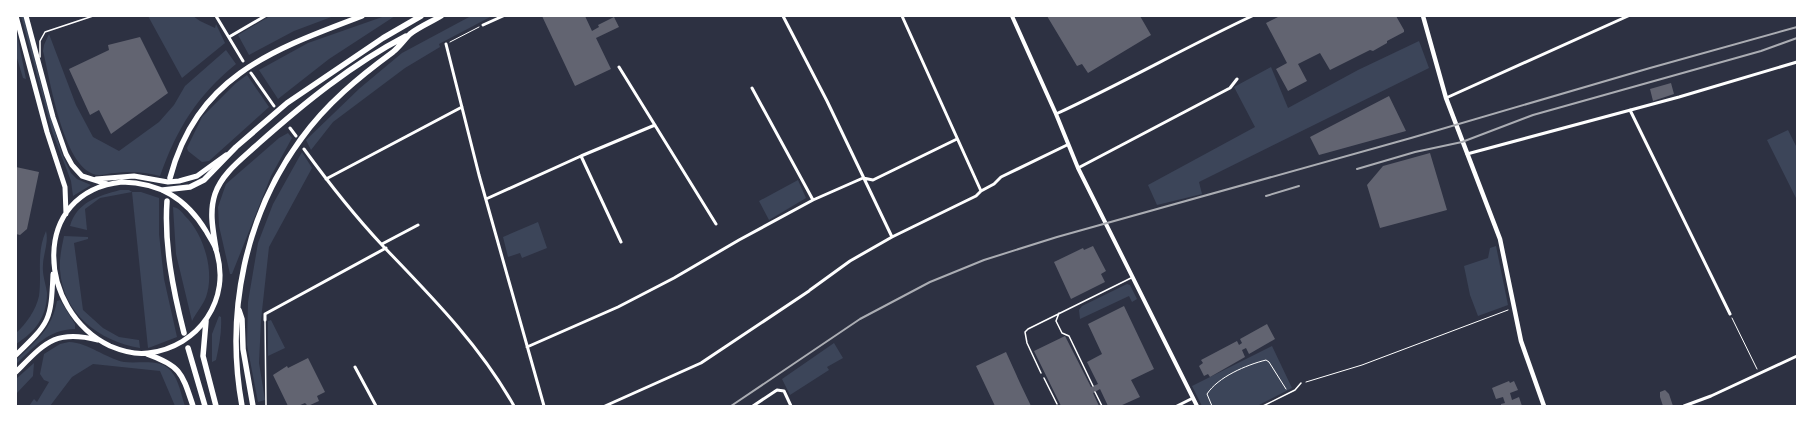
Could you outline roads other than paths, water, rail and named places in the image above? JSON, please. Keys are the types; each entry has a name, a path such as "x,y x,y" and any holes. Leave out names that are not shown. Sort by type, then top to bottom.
{"highway":[{"path":"170,178 179,149 193,122 215,94 238,73 295,42 362,16"},
{"path":"160,189 178,189 194,186 204,180 236,147 287,103 383,38 421,16"},
{"path":"216,248 211,216 215,194 220,182 233,166 295,113 351,70 390,45 441,16"},
{"path":"242,406 237,365 237,306 243,269 254,230 266,198 305,133 349,86 395,50 411,34"},
{"path":"166,201 166,232 170,272 184,333"},
{"path":"237,306 242,319 243,349 253,406"},
{"path":"206,321 202,348 203,360 216,406"},
{"path":"188,348 205,406"},
{"path":"147,354 169,362 175,367 185,382 193,406"}],"main road":[{"path":"16,16 47,132 65,186 66,214"},
{"path":"16,372 38,351 55,339 76,336 101,341 124,351 147,354 178,345 192,336 206,321 215,300 218,284 218,262 216,248 198,218 177,198 160,189 139,182 106,184 82,176 76,171 66,154 53,117 26,16"},
{"path":"1423,16 1446,98 1500,239 1521,341 1544,406"},
{"path":"93,180 121,176 143,177 159,181 179,181 197,176 236,147"},
{"path":"16,355 46,324 51,310 53,252 56,233 61,223 66,214 85,194 106,184"},
{"path":"53,268 59,288 70,310 86,330 101,341"},
{"path":"16,350 31,340"}],"street":[{"path":"216,16 243,60"},
{"path":"229,37 265,16"},
{"path":"483,25 503,16"},
{"path":"783,16 835,118 892,237"},
{"path":"902,16 981,191"},
{"path":"1012,16 1056,114 1067,145 1197,406"},
{"path":"1056,114 1099,94 1201,40 1252,16"},
{"path":"1446,98 1628,16"},
{"path":"446,44 486,199 544,406"},
{"path":"1467,154 1630,110 1797,62"},
{"path":"619,67 716,224"},
{"path":"252,72 274,106"},
{"path":"1078,168 1230,88 1237,79"},
{"path":"752,88 814,200"},
{"path":"326,180 462,107"},
{"path":"1630,110 1730,314"},
{"path":"486,199 581,156 655,125"},
{"path":"290,128 296,136"},
{"path":"527,347 618,307 674,278 739,240 814,200 863,178 873,180 957,139"},
{"path":"605,406 701,363 810,290 850,261 892,237 976,196 981,191 994,184 1001,177 1067,145"},
{"path":"304,149 326,180 382,244 473,343 514,406"},
{"path":"581,156 621,242"},
{"path":"382,244 418,225"},
{"path":"265,320 265,314 386,248"},
{"path":"1684,406 1711,396 1797,356"},
{"path":"355,367 376,406"},
{"path":"753,406 776,390 784,391 791,406"},
{"path":"1177,406 1193,398"}],"lane":[{"path":"40,65 40,41 45,32 93,16"},
{"path":"1041,373 1027,343 1025,332 1059,313 1132,277"},
{"path":"1059,313 1056,321 1062,333 1069,336 1093,386"},
{"path":"265,320 266,406"},
{"path":"1044,378 1057,404"},
{"path":"1263,406 1292,391 1301,384"},
{"path":"1095,392 1102,406"}],"railway":[{"path":"731,406 860,319 930,282 984,260 1057,237 1411,138 1650,68 1797,27"},
{"path":"1357,169 1415,152 1462,142 1533,115 1761,51 1797,38"},
{"path":"1266,196 1299,186"}]}
